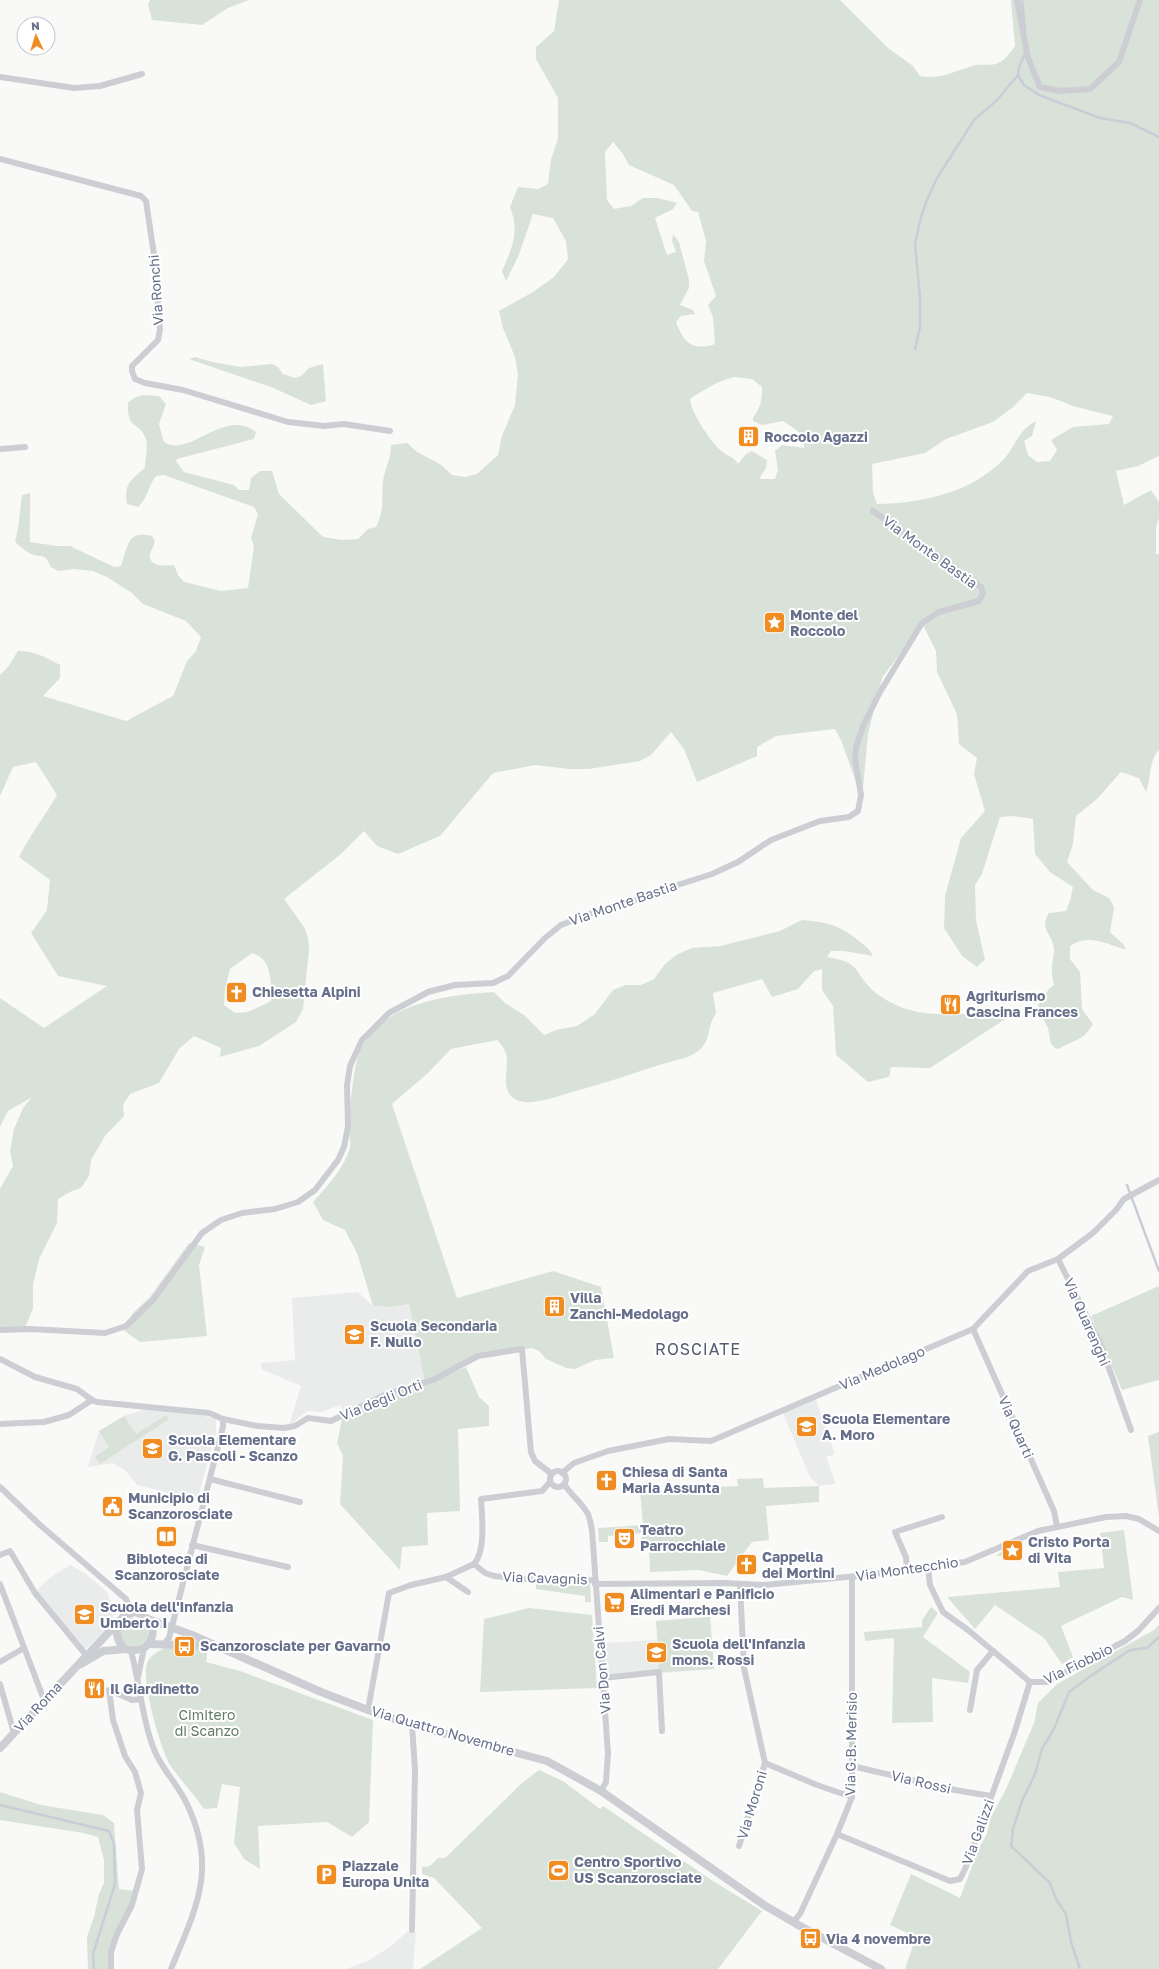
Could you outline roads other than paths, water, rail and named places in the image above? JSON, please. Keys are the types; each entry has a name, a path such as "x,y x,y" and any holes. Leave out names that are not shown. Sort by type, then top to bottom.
{"street":[{"path":"1017,0 1028,58 1040,87 1060,91 1090,89 1119,62 1140,0"},
{"path":"0,77 74,88 100,86 142,74"},
{"name":"Via Ronchi","path":"0,159 141,196 146,201 154,255 160,329 158,340 132,366 135,379 145,383 183,390 288,422 324,426 344,424 390,431"},
{"path":"0,449 25,447"},
{"name":"Via Monte Bastia","path":"0,1330 30,1329 105,1332 126,1326 153,1300 202,1233 221,1220 242,1213 275,1209 298,1202 315,1190 338,1160 344,1147 348,1126 347,1085 350,1066 356,1051 362,1040 389,1013 428,992 455,985 493,983 508,976 545,938 561,925 592,913 633,901 664,889 712,874 738,862 772,840 820,821 849,818 858,811 861,795 855,759 856,748 863,726 880,692 922,623 939,612 979,601 983,593 981,587 873,511"},
{"name":"Via Medolago","path":"562,1473 574,1462 608,1451 669,1439 711,1441 973,1329 1028,1271 1058,1259 1093,1233 1116,1210 1124,1199 1159,1180"},
{"name":"Via Quarenghi","path":"1058,1259 1100,1343 1131,1430"},
{"name":"Via Quarti","path":"973,1329 1054,1511 1057,1526"},
{"name":"Via degli Orti","path":"92,1400 209,1413 223,1419 257,1426 284,1428 295,1426 308,1418 331,1421 387,1394 433,1380 478,1356 522,1349 531,1452 535,1461 552,1474"},
{"path":"0,1359 35,1377 77,1389 92,1400 69,1415 44,1422 0,1424"},
{"path":"164,1644 168,1638 210,1479 223,1427 223,1419"},
{"path":"368,1710 389,1593 411,1585 446,1577 474,1564 477,1560 481,1546 481,1499 542,1491 550,1482 552,1474 558,1471 565,1476 564,1484 560,1487 554,1486 550,1482"},
{"path":"210,1479 300,1502"},
{"name":"Via Don Calvi","path":"564,1484 570,1494 579,1502 588,1514 592,1530 608,1754 606,1782 601,1791"},
{"path":"0,1487 40,1525 126,1599 129,1605 129,1613 116,1626 118,1639 128,1650 138,1679 147,1728 155,1752 186,1804 195,1823 202,1856 202,1878 200,1892 195,1910 171,1969"},
{"name":"Via Montecchio","path":"595,1582 724,1583 765,1586 852,1577 964,1562 1018,1538 1057,1526 1106,1517 1126,1516 1139,1519 1159,1531"},
{"path":"907,1570 906,1557 895,1532 942,1517"},
{"path":"192,1545 288,1567"},
{"path":"0,1556 10,1551 34,1593 86,1655"},
{"name":"Via Cavagnis","path":"474,1564 486,1573 494,1576 563,1582 595,1582"},
{"name":"Via Fiobbio","path":"928,1567 930,1585 942,1612 968,1630 1030,1682 1046,1682 1125,1641 1138,1631 1159,1608"},
{"path":"446,1577 468,1592"},
{"name":"Via G.B. Merisio","path":"794,1921 800,1914 837,1834 852,1797 852,1577"},
{"path":"0,1584 44,1700"},
{"name":"Via Moroni","path":"740,1585 744,1668 765,1763 740,1846"},
{"path":"129,1613 141,1614 148,1619 153,1631 146,1646 138,1679"},
{"name":"Via Quattro Novembre","path":"148,1619 171,1627 321,1692 368,1710 412,1725 547,1761 601,1791 764,1905 881,1969"},
{"name":"Via Roma","path":"0,1748 86,1655 116,1626"},
{"name":"Via Quattro Novembre","path":"146,1646 164,1644 216,1647"},
{"path":"128,1650 146,1646"},
{"path":"0,1662 24,1648"},
{"name":"Via Roma","path":"77,1666 103,1651 128,1650"},
{"path":"970,1710 977,1670 993,1652"},
{"path":"603,1678 659,1672 662,1731"},
{"name":"Via Galizzi","path":"837,1834 945,1879 956,1881 960,1879 1014,1734 1030,1682"},
{"path":"0,1684 14,1733"},
{"path":"111,1969 110,1952 117,1934 132,1905 142,1869 137,1810 141,1793 135,1772 125,1756 113,1720 109,1690 132,1700 141,1699"},
{"path":"412,1725 415,1782 412,1930"},
{"name":"Via Moroni","path":"765,1763 817,1785 852,1797"},
{"name":"Via Rossi","path":"852,1766 955,1790 991,1796"}],"waterway":[{"path":"1022,0 1025,28"},
{"path":"1025,53 1019,67 1018,75 1024,85 1039,95 1100,118 1130,123 1159,137"},
{"path":"915,349 920,327 920,298 915,244 921,217 927,200 937,178 974,120 997,100 1018,75"},
{"path":"1127,1185 1159,1271"},
{"path":"1080,1969 1071,1942 1066,1914 1056,1899 1050,1883 1011,1846 1013,1829 1022,1801 1035,1774 1042,1749 1054,1729 1069,1692 1130,1650 1147,1648 1159,1637"},
{"path":"0,1805 109,1831 114,1844 115,1884 93,1954 94,1969"}],"place":[{"name":"Roccolo Agazzi","path":"749,437"},
{"name":"Monte del Roccolo","path":"775,623"},
{"name":"Chiesetta Alpini","path":"236,992"},
{"name":"Agriturismo Cascina Frances","path":"950,1004"},
{"name":"Villa Zanchi-Medolago","path":"554,1306"},
{"name":"Scuola Secondaria F. Nullo","path":"354,1334"},
{"name":"Scuola Elementare A. Moro","path":"807,1427"},
{"name":"Scuola Elementare G. Pascoli - Scanzo","path":"153,1448"},
{"name":"Chiesa di Santa Maria Assunta","path":"606,1480"},
{"name":"Municipio di Scanzorosciate","path":"112,1506"},
{"name":"Bibloteca di Scanzorosciate","path":"167,1537"},
{"name":"Teatro Parrocchiale","path":"624,1538"},
{"name":"Cristo Porta di Vita","path":"1013,1550"},
{"name":"Cappella dei Mortini","path":"746,1565"},
{"name":"Alimentari e Panificio Eredi Marchesi","path":"614,1602"},
{"name":"Scuola dell'Infanzia Umberto I","path":"84,1615"},
{"name":"Scanzorosciate per Gavarno","path":"184,1646"},
{"name":"Scuola dell'Infanzia mons. Rossi","path":"657,1652"},
{"name":"Il Giardinetto","path":"94,1689"},
{"name":"Centro Sportivo US Scanzorosciate","path":"559,1870"},
{"name":"Piazzale Europa Unita","path":"327,1874"},
{"name":"Via 4 novembre","path":"810,1939"}],"district":[{"name":"ROSCIATE","path":"698,1349"}],"park label":[{"name":"Cimitero di Scanzo","path":"207,1724"}]}
